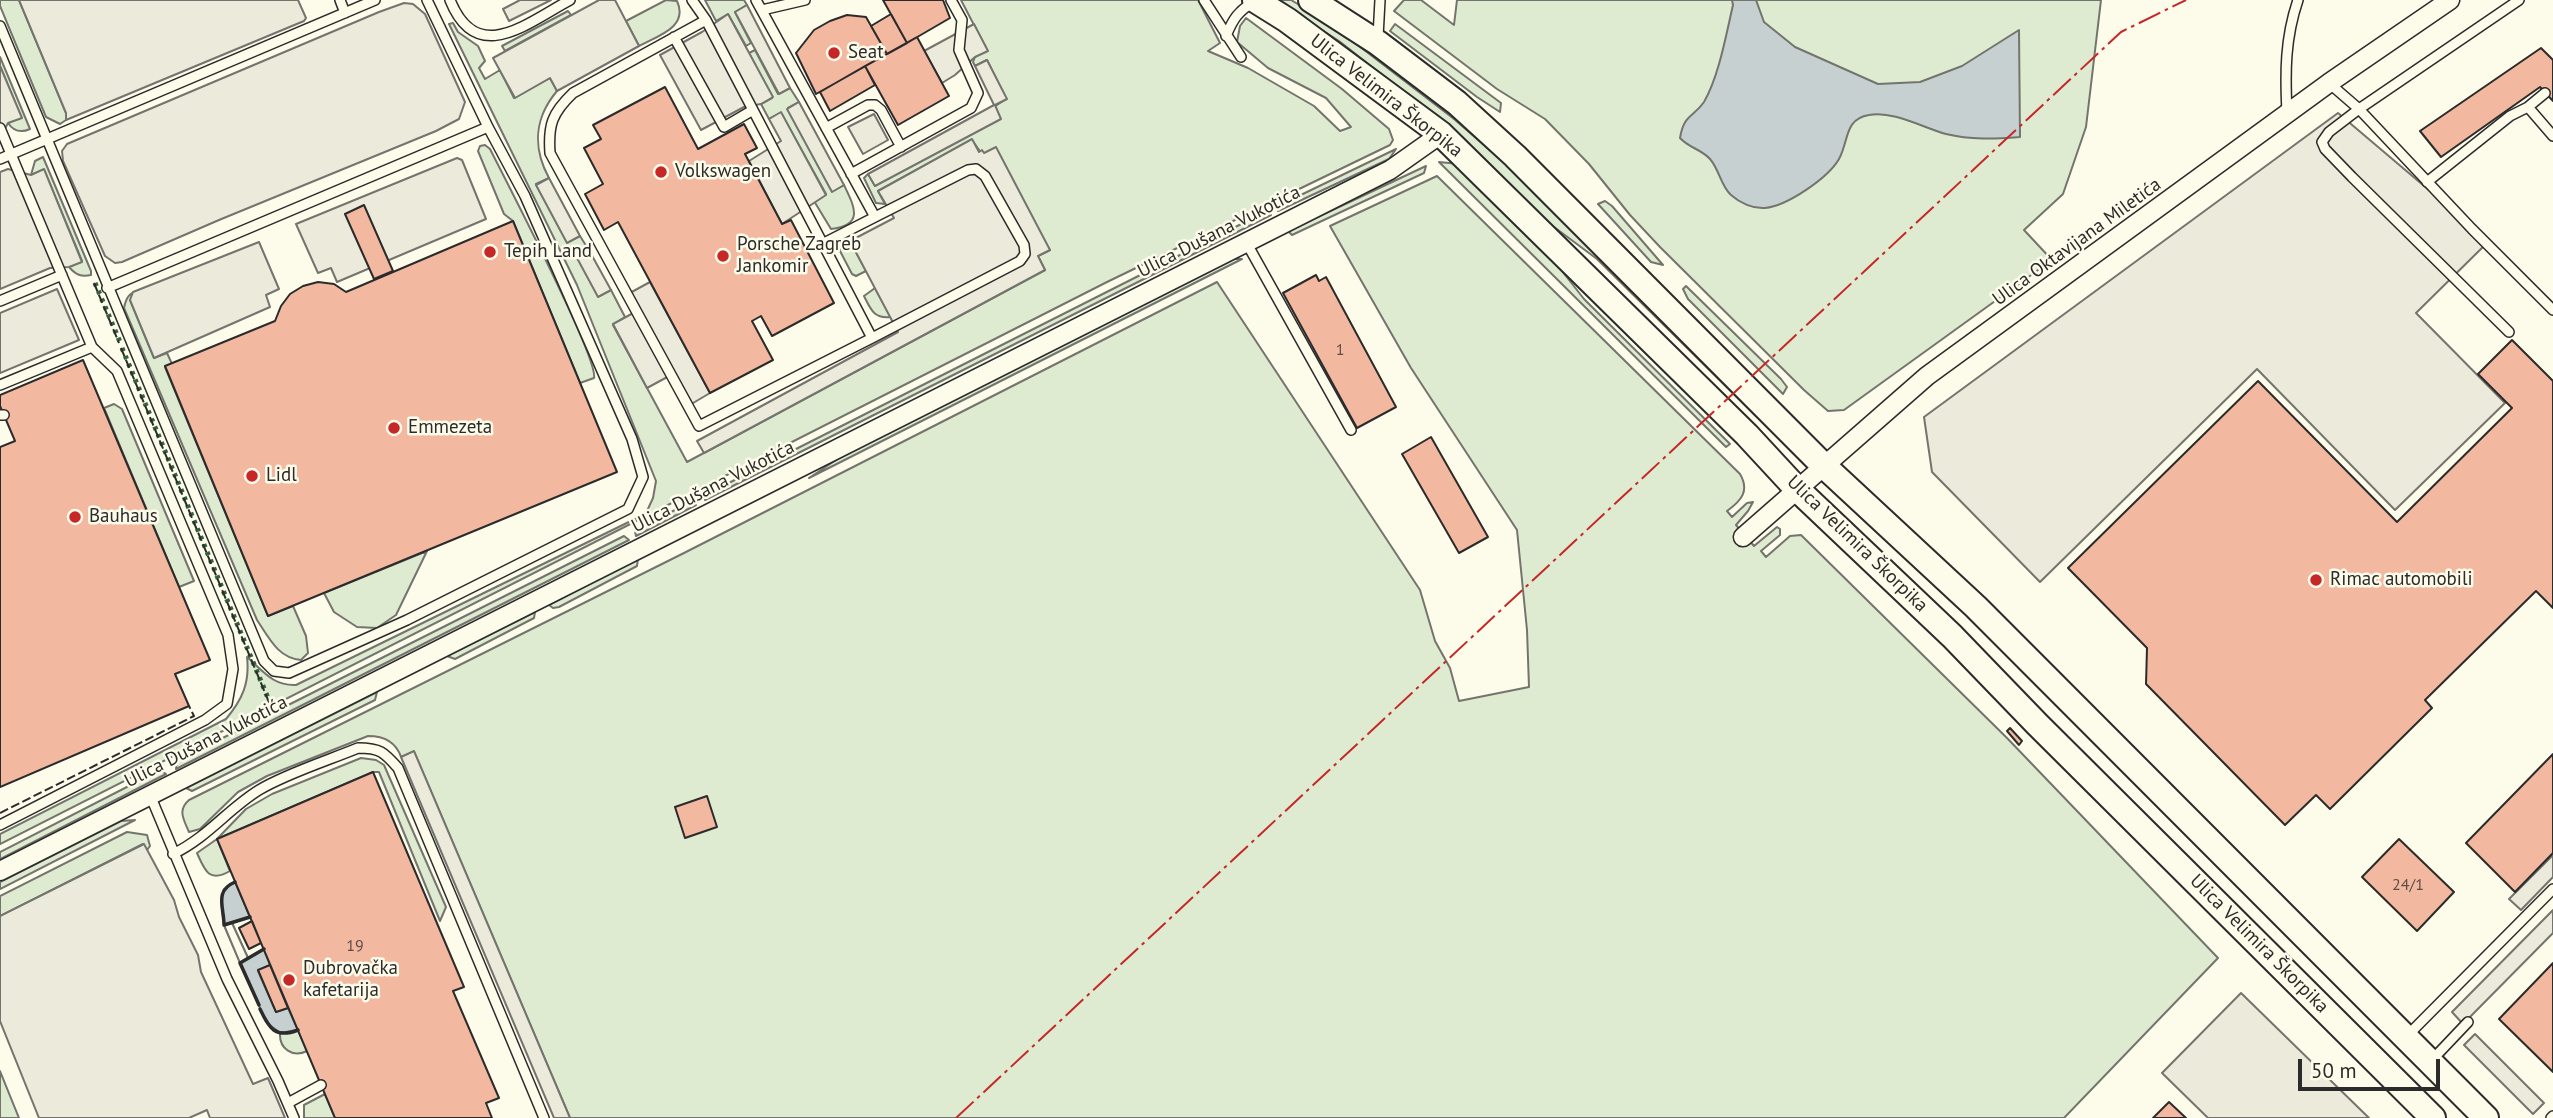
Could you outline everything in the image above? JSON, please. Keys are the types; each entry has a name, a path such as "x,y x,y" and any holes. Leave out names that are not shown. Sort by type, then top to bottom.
{"main road":[{"name":"Ulica Velimira Škorpika","path":"1256,0 1441,134 1748,435 1797,489 1952,636 2433,1118"},
{"name":"Ulica Velimira Škorpika","path":"1311,0 1378,43 1457,103 1515,156 1823,465 1976,607 2486,1118"}],"street":[{"name":"Ulica Oktavijana Miletića","path":"1743,537 1927,376 2329,83 2450,0"},
{"name":"Ulica Dušana Vukotića","path":"0,871 1390,170 1441,134"}],"lane":[{"path":"340,0 345,13"},
{"path":"0,159 375,0"},
{"path":"0,26 264,661 274,671 289,673 407,620 628,509 643,477 632,439 525,196 488,127 427,0"},
{"path":"450,0 465,27 478,35 490,36 506,34 570,0"},
{"path":"692,0 706,20 872,338"},
{"path":"756,0 876,216"},
{"path":"762,10 805,0"},
{"path":"851,174 971,108 978,93 959,50 962,20 951,0"},
{"path":"1204,0 1241,57"},
{"path":"1226,36 1234,16 1256,0"},
{"path":"1378,43 1380,0"},
{"path":"2287,115 2285,56 2290,23 2298,0"},
{"path":"2509,332 2325,149 2322,142 2329,132 2359,109 2519,0"},
{"path":"706,20 573,93 559,107 549,129 550,153 699,426 1020,261 1025,254 1024,245 1007,212 985,176 976,169 968,170 822,244"},
{"path":"674,37 724,127 753,110"},
{"path":"2329,83 2359,109 2553,310"},
{"path":"2427,181 2510,116 2528,107 2545,93"},
{"path":"826,128 868,105 875,105 881,110 901,147"},
{"path":"2528,107 2553,136"},
{"path":"107,288 488,127"},
{"path":"0,128 92,347 117,372 228,635 233,669 227,704 205,720 0,825"},
{"path":"1246,242 1351,429"},
{"path":"0,301 62,275"},
{"path":"0,385 92,347"},
{"path":"173,854 188,847 261,788 358,748 375,748 386,754 398,768 544,1118"},
{"path":"150,795 242,1012 294,1118"},
{"path":"2406,1038 2553,889"},
{"path":"2430,1062 2468,1021"},
{"path":"288,1104 321,1085"}],"green space":[{"path":"0,0 19,0 66,113 66,120 60,124 46,117 0,6"},
{"path":"666,0 677,1 679,18 670,30 639,46 626,21"},
{"path":"705,0 744,0 747,5 735,12 751,43 746,46 728,14 716,21"},
{"path":"961,0 1198,0 1220,43 1208,51 1248,68 1314,106 1340,131 1351,127 1326,98 1268,68 1237,42 1240,26 1246,18 1342,89 1389,129 1393,140 1390,145 1107,282 0,844 0,834 226,719 244,691 247,657 275,680 296,685 647,511 656,481 577,285 449,24 453,23 458,32 478,46 485,61 479,68 485,79 500,70 514,98 550,78 557,91 544,111 538,133 540,155 549,178 536,184 567,242 580,236 590,252 578,258 599,296 611,290 625,317 613,325 687,462 1045,270 1038,256 1050,250 972,140 878,191 885,204 876,203 864,178 868,174 875,186 1006,99 987,60 975,66 973,62 975,57 987,50"},
{"path":"1275,0 1291,0 1342,33 1454,119 1529,184 1760,415 1757,417 1597,259 1550,224 1435,116 1339,41"},
{"path":"1404,0 1421,0 1454,25 1457,0 2101,0 2086,127 2063,194 2024,230 2052,260 1844,410 1828,411 1660,247 1589,164 1545,119 1497,89 1394,11"},
{"path":"568,11 571,15 505,51 502,46"},
{"path":"1395,24 1501,103 1500,112 1390,31"},
{"path":"755,50 778,94 790,88 799,102 788,108 832,191 844,185 854,213 853,219 842,227 831,229 814,201 826,194 781,113 769,119 761,104 772,98 749,53"},
{"path":"0,57 30,129 18,131 8,123 21,117 0,66"},
{"path":"485,145 490,149 567,305 592,364 594,378 580,383 513,221 504,214 478,151 480,146"},
{"path":"1396,149 1389,159 1278,211 1278,206"},
{"path":"43,157 91,275 79,275 69,267 82,261 44,170 31,175 35,161"},
{"path":"1439,162 1459,164 1551,257 1584,299 1730,444 1726,447"},
{"path":"1426,166 1424,173 1292,235 1288,231"},
{"path":"1437,176 1740,474 1744,491 1727,511 1732,517 1747,503 1753,502 1736,525 1754,546 1777,527 1780,529 1780,535 1761,551 1766,557 1790,536 1801,535 2007,738 2218,958 2064,1118 570,1118 414,752 401,757 396,747 388,741 368,736 267,776 238,792 200,829 189,832 182,811 189,800 684,553 1217,282 1420,590 1435,641 1450,668 1459,701 1529,687 1527,630 1517,530 1411,368 1330,226"},
{"path":"1605,201 1663,265 1651,262 1598,204"},
{"path":"1267,211 1271,215 705,500 703,496"},
{"path":"850,241 866,271 856,276 852,274 840,251 842,246"},
{"path":"1231,259 1242,259 809,478 848,452"},
{"path":"1686,286 1781,379 1787,387 1783,394 1688,299 1683,289"},
{"path":"875,288 891,317 877,315 864,296"},
{"path":"140,291 130,300 154,358 167,353 172,364 165,367 268,616 293,606 306,636 308,653 301,660 280,651 257,620 124,308 129,296"},
{"path":"114,404 122,409 194,581 179,587 104,408"},
{"path":"692,501 696,505 636,536 635,531"},
{"path":"624,536 629,540 176,769 177,761"},
{"path":"427,551 396,615 377,628 357,627 334,612 324,593"},
{"path":"638,558 637,566 559,607 553,608 549,605"},
{"path":"535,612 534,618 455,659 447,656"},
{"path":"377,692 375,700 192,791 186,788"},
{"path":"361,758 376,760 384,765 446,907 440,921 379,772 373,772 217,839 246,809 272,794"},
{"path":"160,770 166,774 0,859 0,852"},
{"path":"135,820 0,889 0,882 121,821"},
{"path":"127,832 147,835 150,846 147,850 143,844 0,916 0,896"},
{"path":"217,839 230,871 217,876 205,870 197,853"},
{"path":"298,1030 307,1051 292,1053 284,1048 280,1033"},
{"path":"0,1071 19,1118 0,1118"},
{"path":"325,1094 335,1118 304,1118 304,1105"}],"shaded area":[{"path":"19,0 298,0 306,18 66,120 66,113"},
{"path":"520,0 551,0 509,21 503,9"},
{"path":"599,0 615,0 639,46 557,91 550,78 515,98 493,58"},
{"path":"1732,0 1756,0 1764,22 1795,47 1878,84 1920,82 1962,66 2019,30 2020,137 1964,137 1946,134 1898,117 1869,115 1855,121 1848,132 1839,159 1806,190 1784,202 1765,208 1743,203 1728,191 1710,159 1680,138 1684,125 1704,102 1714,80 1728,29"},
{"path":"404,3 413,4 425,14 465,102 459,119 122,262 115,263 105,256 63,161 62,151 67,144"},
{"path":"747,5 790,88 779,94 735,12"},
{"path":"728,14 773,97 761,104 744,107 701,130 660,55"},
{"path":"974,24 988,51 975,57 942,83 924,51"},
{"path":"987,60 1007,99 995,105 1001,119 875,186 868,174 994,105 975,66"},
{"path":"0,66 22,118 8,123 0,138"},
{"path":"799,102 844,185 832,192 787,109"},
{"path":"781,112 826,195 782,224 749,161 781,141 769,119"},
{"path":"2338,113 2489,241 2416,313 2505,403 2395,510 2257,369 2040,582 1932,472 1924,417"},
{"path":"874,114 888,140 863,154 848,127"},
{"path":"972,139 979,152 982,150 984,153 996,147 1050,250 1038,256 1045,270 704,453 697,441 898,332 850,241 894,218 878,191"},
{"path":"457,158 462,160 486,219 337,282 331,268 318,273 296,224"},
{"path":"8,169 31,175 44,169 82,262 69,267 50,268 0,289 0,172"},
{"path":"549,178 580,236 567,243 536,185"},
{"path":"259,242 279,289 266,295 270,307 154,358 130,300 133,292"},
{"path":"590,252 611,290 598,297 577,258"},
{"path":"650,282 710,393 688,406 671,375 647,388 613,324 637,311 628,294"},
{"path":"57,289 79,340 0,373 0,313"},
{"path":"414,751 570,1118 554,1118 401,757"},
{"path":"144,844 174,900 179,917 198,955 201,972 253,1084 268,1078 285,1118 210,1118 207,1110 189,1118 39,1118 0,1021 0,916"},
{"path":"2553,855 2553,877 2521,910 2509,899"},
{"path":"235,882 250,917 232,923 248,958 264,949 270,965 258,971 276,1012 288,1008 298,1030 280,1033 266,1022 224,925 221,900 224,889"},
{"path":"2553,910 2553,933 2463,1024 2452,1012"},
{"path":"2241,993 2369,1118 2208,1118 2162,1073"},
{"path":"2475,1034 2544,1103 2533,1114 2464,1045"}],"pier":[{"path":"232,923 248,958 240,963 224,925"}],"building":[{"path":"883,0 943,0 950,18 907,43"},
{"path":"891,14 907,43 887,54 871,26"},
{"path":"847,15 866,17 887,54 816,94 796,53 814,30"},
{"path":"917,37 949,96 898,125 865,66"},
{"path":"2541,48 2553,60 2553,101 2540,87 2441,157 2420,131"},
{"path":"865,66 875,85 830,111 820,92"},
{"name":"Porsche Zagreb Jankomir","path":"665,87 698,149 744,124 757,148 745,154 782,224 791,220 834,303 772,336 761,316 752,321 773,360 710,393 618,222 604,230 585,194 603,184 584,148 601,139 593,125"},
{"path":"364,205 393,271 374,279 345,214"},
{"name":"Emmezeta","path":"513,221 617,472 268,616 165,366 275,321 290,294 303,286 318,282 334,284 346,292"},
{"path":"1316,275 1319,281 1326,277 1396,407 1357,428 1283,293"},
{"name":"Rimac automobili","path":"2512,340 2553,381 2553,608 2536,591 2425,700 2432,708 2330,809 2316,795 2285,825 2146,684 2147,648 2068,568 2258,381 2397,522 2512,408 2478,374"},
{"name":"Bauhaus","path":"83,360 210,660 175,674 189,706 0,787 0,447 15,441 0,406 0,395"},
{"path":"1431,437 1488,537 1459,553 1402,454"},
{"path":"2010,728 2022,741 2019,745 2007,731"},
{"path":"2553,754 2553,853 2515,892 2466,843"},
{"path":"373,772 464,987 453,991 499,1098 486,1103 492,1118 335,1118 217,839"},
{"path":"707,796 717,827 685,838 675,807"},
{"path":"2399,839 2454,892 2417,931 2362,877"},
{"path":"252,921 261,943 249,949 239,928"},
{"path":"2553,963 2553,1072 2499,1019"},
{"path":"270,965 288,1008 276,1012 258,970"},
{"path":"2169,1102 2186,1118 2153,1118"}],"hedge":[{"path":"95,283 120,342"},
{"path":"122,348 268,698"}],"fence":[{"path":"94,283 119,343"},
{"path":"121,348 271,707"},
{"path":"0,813 194,716 189,706"}],"wall":[{"path":"235,882 228,886 222,895 224,925 250,917"},
{"path":"259,1005 240,963 264,949"},
{"path":"260,1009 266,1022 274,1030 284,1033 298,1030"}],"power":[{"path":"956,1118 2121,32 2186,0"}],"place":[{"name":"Seat","path":"834,53"},
{"name":"Volkswagen","path":"661,172"},
{"name":"Tepih Land","path":"490,252"},
{"name":"Porsche Zagreb Jankomir","path":"723,256"},
{"name":"Emmezeta","path":"394,428"},
{"name":"Lidl","path":"252,476"},
{"name":"Bauhaus","path":"75,517"},
{"name":"Rimac automobili","path":"2316,580"},
{"name":"Dubrovačka kafetarija","path":"289,980"}]}
